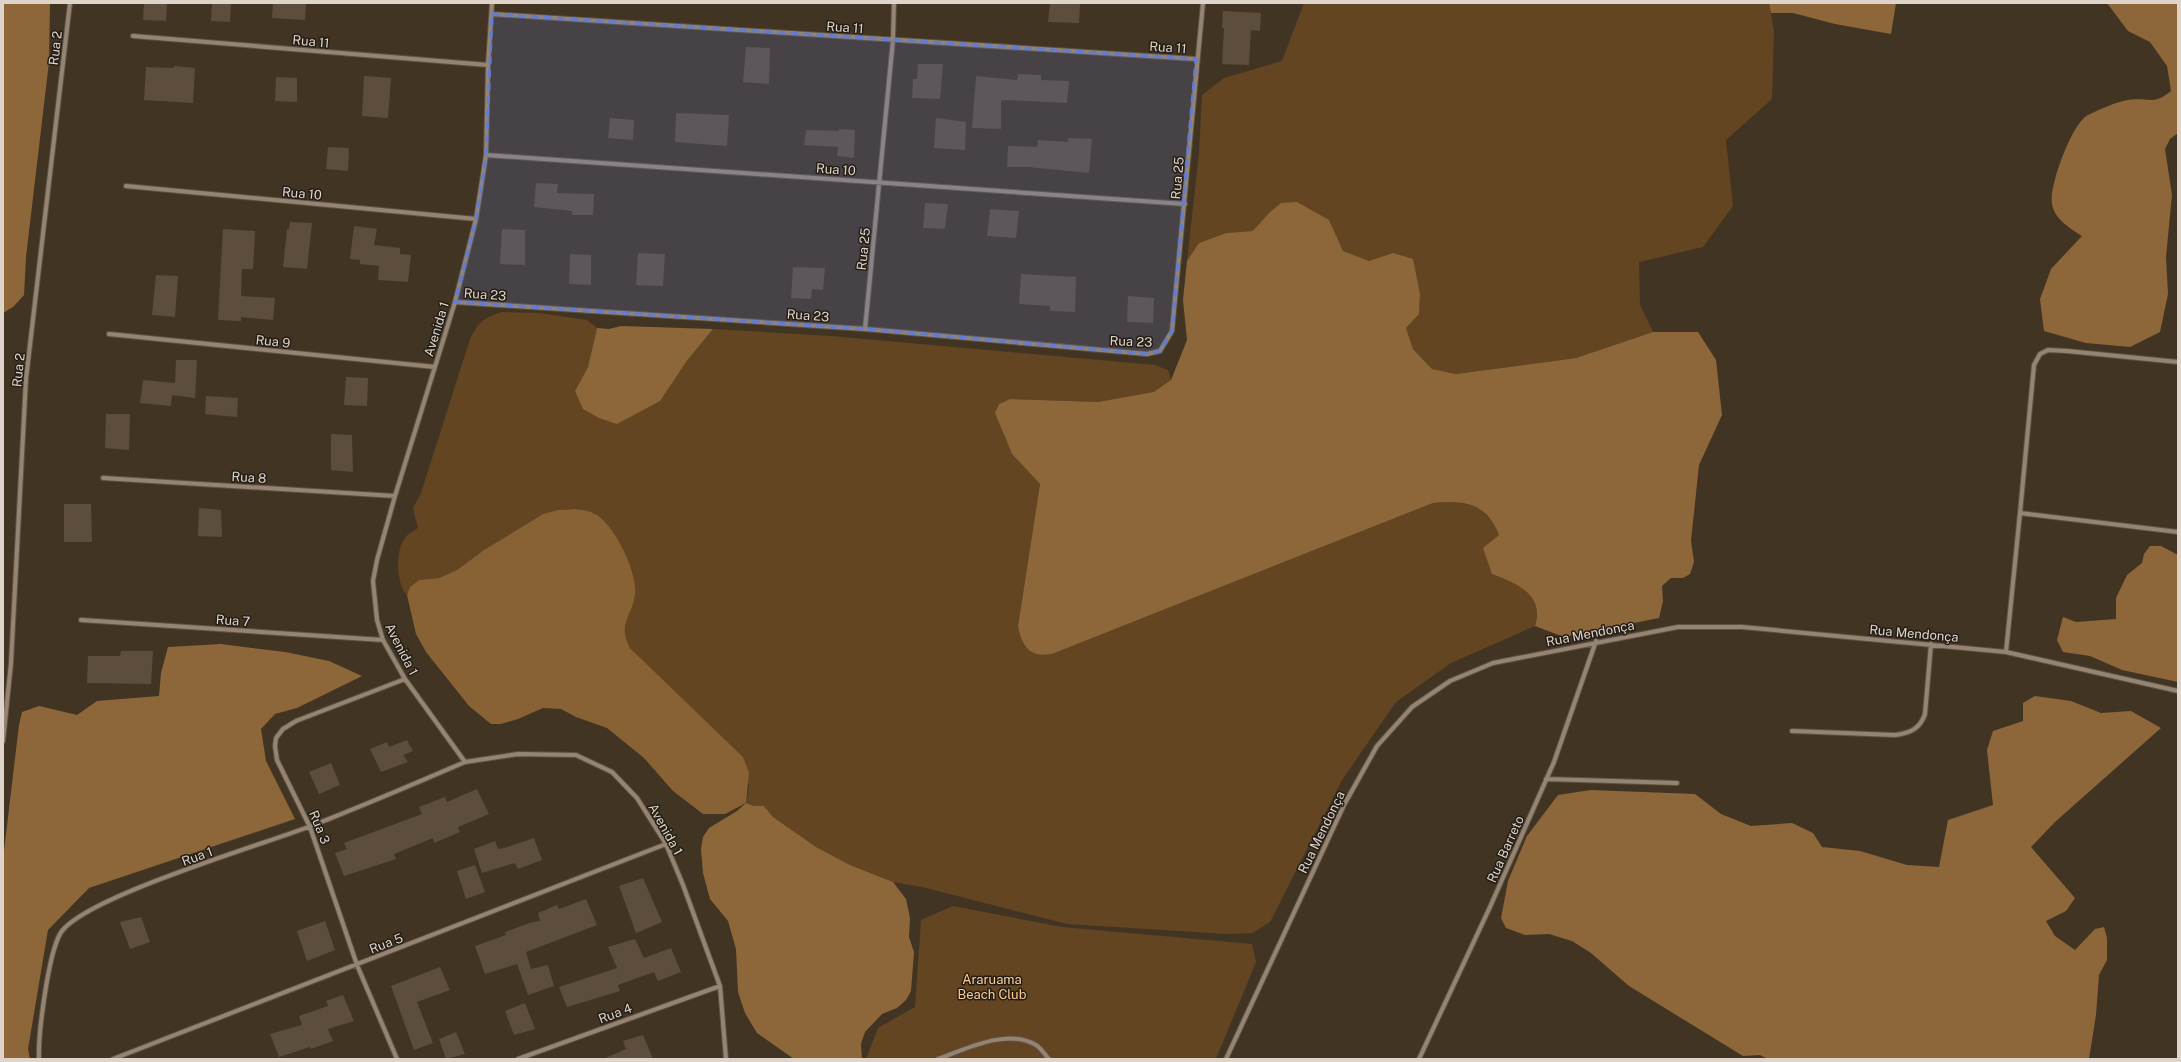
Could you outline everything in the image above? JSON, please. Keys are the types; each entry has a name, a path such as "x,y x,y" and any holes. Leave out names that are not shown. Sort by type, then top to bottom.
{"street":[{"name":"Rua 2","path":"3,741 11,655 26,379 70,3"},
{"name":"Avenida 1","path":"492,3 488,66 486,155 476,219 455,302 395,496 377,560 373,581 376,620 383,640 405,679 465,762 518,754 576,755 612,772 637,798 666,844 683,885 720,986 726,1059"},
{"name":"Rua 25","path":"865,329 893,40 894,3"},
{"name":"Rua 25","path":"1160,351 1172,331 1185,204 1196,59 1203,3"},
{"name":"Rua 11","path":"492,14 1196,59"},
{"name":"Rua 11","path":"133,36 488,66"},
{"name":"Rua 10","path":"486,155 1185,204"},
{"name":"Rua 10","path":"126,186 476,219"},
{"name":"Rua 23","path":"455,302 865,329 1147,354 1160,351"},
{"name":"Rua 9","path":"109,334 435,367"},
{"path":"2006,652 2034,365 2040,354 2048,350 2067,351 2178,362"},
{"name":"Rua 8","path":"103,478 395,496"},
{"path":"2020,513 2178,532"},
{"name":"Rua 7","path":"81,620 383,640"},
{"name":"Rua Mendonça","path":"1226,1059 1344,805 1377,746 1412,707 1450,681 1493,663 1678,627 1735,627 2006,652 2178,691"},
{"name":"Rua Barreto","path":"1419,1059 1490,907 1546,779 1596,642"},
{"path":"1792,731 1895,735 1906,734 1915,730 1922,722 1925,714 1931,644"},
{"name":"Rua 3","path":"397,1059 357,965 310,827 277,760 275,746 276,738 283,730 296,721 405,679"},
{"name":"Rua 1","path":"39,1059 46,987 60,934 64,929 89,910 107,901 207,863 310,827 465,762"},
{"path":"1546,779 1676,783"},
{"name":"Rua 5","path":"113,1059 666,844"},
{"name":"Rua 4","path":"518,1059 720,986"},
{"path":"938,1059 992,1042 1015,1038 1036,1046 1049,1059"}],"highlighted area":[{"path":"492,14 1196,59 1172,331 1160,351 1147,354 865,329 455,302 476,219 486,155"}],"green space":[{"path":"1304,3 1769,3 1774,31 1772,99 1726,140 1733,206 1703,247 1639,262 1640,305 1653,332 1576,358 1456,374 1432,369 1413,349 1406,328 1419,313 1420,294 1393,253 1369,261 1342,251 1329,220 1269,213 1254,231 1226,233 1199,243 1187,261 1199,153 1202,95 1224,78 1282,61"},
{"path":"502,312 539,313 587,320 597,328 588,367 575,391 686,362 713,329 831,336 1155,365 1168,370 1171,380 1154,393 1098,402 1010,399 999,404 995,413 1012,454 1040,484 1018,626 1025,645 1028,649 1038,654 1052,654 1433,503 1454,501 1470,505 1481,510 1494,523 1499,535 1492,574 1519,586 1532,598 1536,606 1537,615 1535,626 1451,663 1396,702 1342,780 1270,922 1253,933 1227,934 1067,924 922,887 893,882 850,865 816,847 773,817 764,806 754,806 746,803 749,787 743,757 630,648 625,638 625,619 635,595 632,576 620,543 594,513 575,509 558,510 543,514 484,550 457,570 439,578 419,580 410,587 407,595 403,590 398,567 398,559 402,543 406,536 418,528 413,508 421,493 470,339 482,321 490,316"},
{"name":"Araruama Beach Club","path":"953,906 1062,927 1252,944 1256,962 1216,1059 866,1059 878,1028 915,1007 921,920"}],"shaded area":[{"path":"3,3 50,3 49,62 26,257 24,295 13,307 3,313"},
{"path":"1769,3 1896,3 1891,34 1835,24 1793,13 1771,13"},
{"path":"2107,3 2178,3 2178,133 2170,139 2165,149 2172,195 2166,257 2168,294 2160,332 2130,347 2086,343 2044,331 2040,299 2051,269 2082,236 2068,227 2056,215 2052,204 2052,195 2058,170 2075,130 2082,120 2088,115 2107,106 2118,102 2135,99 2155,100 2165,96 2171,91 2167,66 2150,42 2128,31"},
{"path":"1297,202 1329,220 1343,251 1369,261 1393,253 1413,259 1420,294 1419,314 1406,328 1413,349 1432,369 1456,374 1576,358 1653,332 1698,332 1716,360 1722,415 1699,465 1691,541 1694,562 1690,574 1683,578 1671,578 1662,586 1663,601 1659,618 1564,637 1535,626 1537,615 1536,606 1532,598 1519,586 1492,574 1483,548 1499,535 1494,524 1481,510 1473,506 1464,503 1444,502 1433,503 1052,654 1038,654 1028,649 1022,640 1018,626 1040,484 1012,454 995,413 999,404 1010,399 1098,402 1154,392 1171,380 1187,340 1183,300 1187,261 1199,243 1226,233 1253,231 1269,213 1281,203"},
{"path":"621,326 713,329 686,362 660,401 617,424 599,418 583,409 575,391 588,367 597,328 609,329"},
{"path":"575,509 589,511 601,518 616,537 629,562 635,586 633,603 625,626 626,639 630,648 743,757 749,773 746,803 725,814 703,814 673,791 644,758 607,728 576,717 561,709 543,708 518,719 501,724 491,724 469,706 426,652 416,634 407,595 410,587 419,580 439,578 457,570 484,550 543,514 558,510"},
{"path":"2150,546 2161,546 2178,555 2178,682 2122,670 2090,656 2063,652 2057,640 2063,617 2076,622 2116,619 2116,598 2127,575 2142,563 2144,554"},
{"path":"221,644 285,652 329,661 362,676 297,708 275,714 261,729 266,761 295,819 89,888 48,930 28,1049 30,1059 3,1059 3,859 19,725 22,712 39,706 77,715 97,701 159,696 161,673 168,647"},
{"path":"2035,696 2071,701 2101,713 2131,711 2161,728 2055,822 2031,847 2075,898 2066,911 2046,921 2055,936 2075,950 2095,929 2104,927 2107,938 2107,960 2099,975 2096,1015 2089,1059 1768,1059 1760,1055 1743,1056 1629,986 1591,953 1572,941 1549,934 1525,935 1506,928 1501,918 1508,881 1527,836 1558,795 1591,790 1695,794 1721,814 1751,826 1792,823 1813,833 1822,847 1860,851 1907,865 1939,867 1948,820 1993,805 1987,750 1993,731 2023,721 2023,703"},
{"path":"746,803 754,806 764,806 773,817 816,847 850,865 893,882 906,899 910,918 909,937 914,952 911,991 906,1000 897,1008 882,1014 865,1032 861,1044 862,1059 794,1059 757,1033 745,1013 738,992 736,949 728,921 710,899 703,873 701,849 703,837 709,828 737,811"}],"building":[{"path":"144,3 167,3 166,21 143,20"},
{"path":"212,3 231,3 230,22 211,21"},
{"path":"273,3 306,3 305,20 272,18"},
{"path":"1050,3 1080,3 1079,23 1048,22"},
{"path":"1223,11 1261,13 1260,31 1251,30 1249,65 1222,64 1224,28 1222,28"},
{"path":"746,47 770,48 769,84 743,82"},
{"path":"918,64 943,64 940,99 912,98 913,79 917,79"},
{"path":"174,66 195,68 193,103 144,100 146,67 174,68"},
{"path":"1018,74 1041,75 1041,80 1069,81 1067,103 1004,100 1001,101 1001,129 972,128 976,76 1017,80"},
{"path":"364,76 391,78 388,118 362,116"},
{"path":"276,77 297,78 297,102 275,101"},
{"path":"676,113 729,115 727,146 675,142"},
{"path":"610,118 634,120 633,140 608,138"},
{"path":"936,118 966,122 965,150 934,148"},
{"path":"839,129 855,130 854,158 837,156 838,147 804,145 806,130 839,131"},
{"path":"1068,138 1092,139 1089,173 1028,167 1007,167 1008,146 1037,147 1038,140 1068,142"},
{"path":"328,147 349,148 348,171 326,169"},
{"path":"536,183 558,184 557,193 594,194 593,215 572,215 572,211 534,207"},
{"path":"925,203 948,204 945,229 923,228"},
{"path":"990,209 1019,211 1016,238 987,236"},
{"path":"290,222 312,223 307,269 283,267 287,229 289,229"},
{"path":"354,226 377,229 374,245 400,248 400,254 411,255 408,282 378,280 379,266 360,264 360,260 350,259"},
{"path":"223,229 255,231 253,269 242,269 241,296 275,298 273,320 241,317 241,321 218,320"},
{"path":"502,229 525,230 525,265 500,264"},
{"path":"638,253 665,254 663,286 636,285"},
{"path":"570,254 591,255 591,285 569,284"},
{"path":"793,267 825,268 823,290 812,289 811,299 791,298"},
{"path":"1021,274 1076,277 1075,312 1050,311 1050,306 1019,304"},
{"path":"156,275 178,276 175,317 152,315"},
{"path":"1128,296 1154,298 1153,323 1127,322"},
{"path":"176,360 197,360 195,398 172,395 171,406 140,403 143,380 175,383"},
{"path":"346,377 368,378 367,406 344,405"},
{"path":"206,396 238,398 237,417 205,414"},
{"path":"106,414 130,414 129,450 105,448"},
{"path":"331,434 352,435 353,472 331,470"},
{"path":"64,504 91,504 92,542 64,542"},
{"path":"199,508 221,510 222,537 198,536"},
{"path":"121,651 153,651 151,684 87,683 88,656 120,656"},
{"path":"407,740 413,751 403,755 408,762 381,772 370,749 387,742 389,747"},
{"path":"331,763 340,785 319,794 309,772"},
{"path":"477,789 489,814 458,827 460,832 434,843 433,838 394,854 396,859 344,876 335,853 347,849 344,843 422,814 419,807 445,797 447,802"},
{"path":"534,838 542,860 518,869 515,863 482,873 474,849 495,841 498,849 504,848"},
{"path":"475,865 485,892 466,899 457,871"},
{"path":"643,878 662,922 636,933 619,886"},
{"path":"586,899 597,925 526,952 531,969 548,965 554,986 528,995 517,964 485,974 475,946 506,935 505,932 529,923 540,921 538,913 557,905 559,909"},
{"path":"141,917 150,942 130,949 120,922"},
{"path":"325,921 335,950 307,961 297,931"},
{"path":"635,939 644,958 671,948 681,972 658,981 654,972 618,985 620,991 567,1007 559,987 617,968 608,947"},
{"path":"440,967 450,990 417,1002 433,1043 414,1050 391,986"},
{"path":"343,995 354,1021 328,1029 333,1041 311,1049 310,1047 279,1057 270,1034 302,1025 299,1016 328,1006 326,1001"},
{"path":"525,1003 535,1029 514,1035 505,1011"},
{"path":"456,1032 465,1054 446,1059 439,1039"},
{"path":"643,1035 653,1059 603,1059 626,1049 623,1041"}]}
